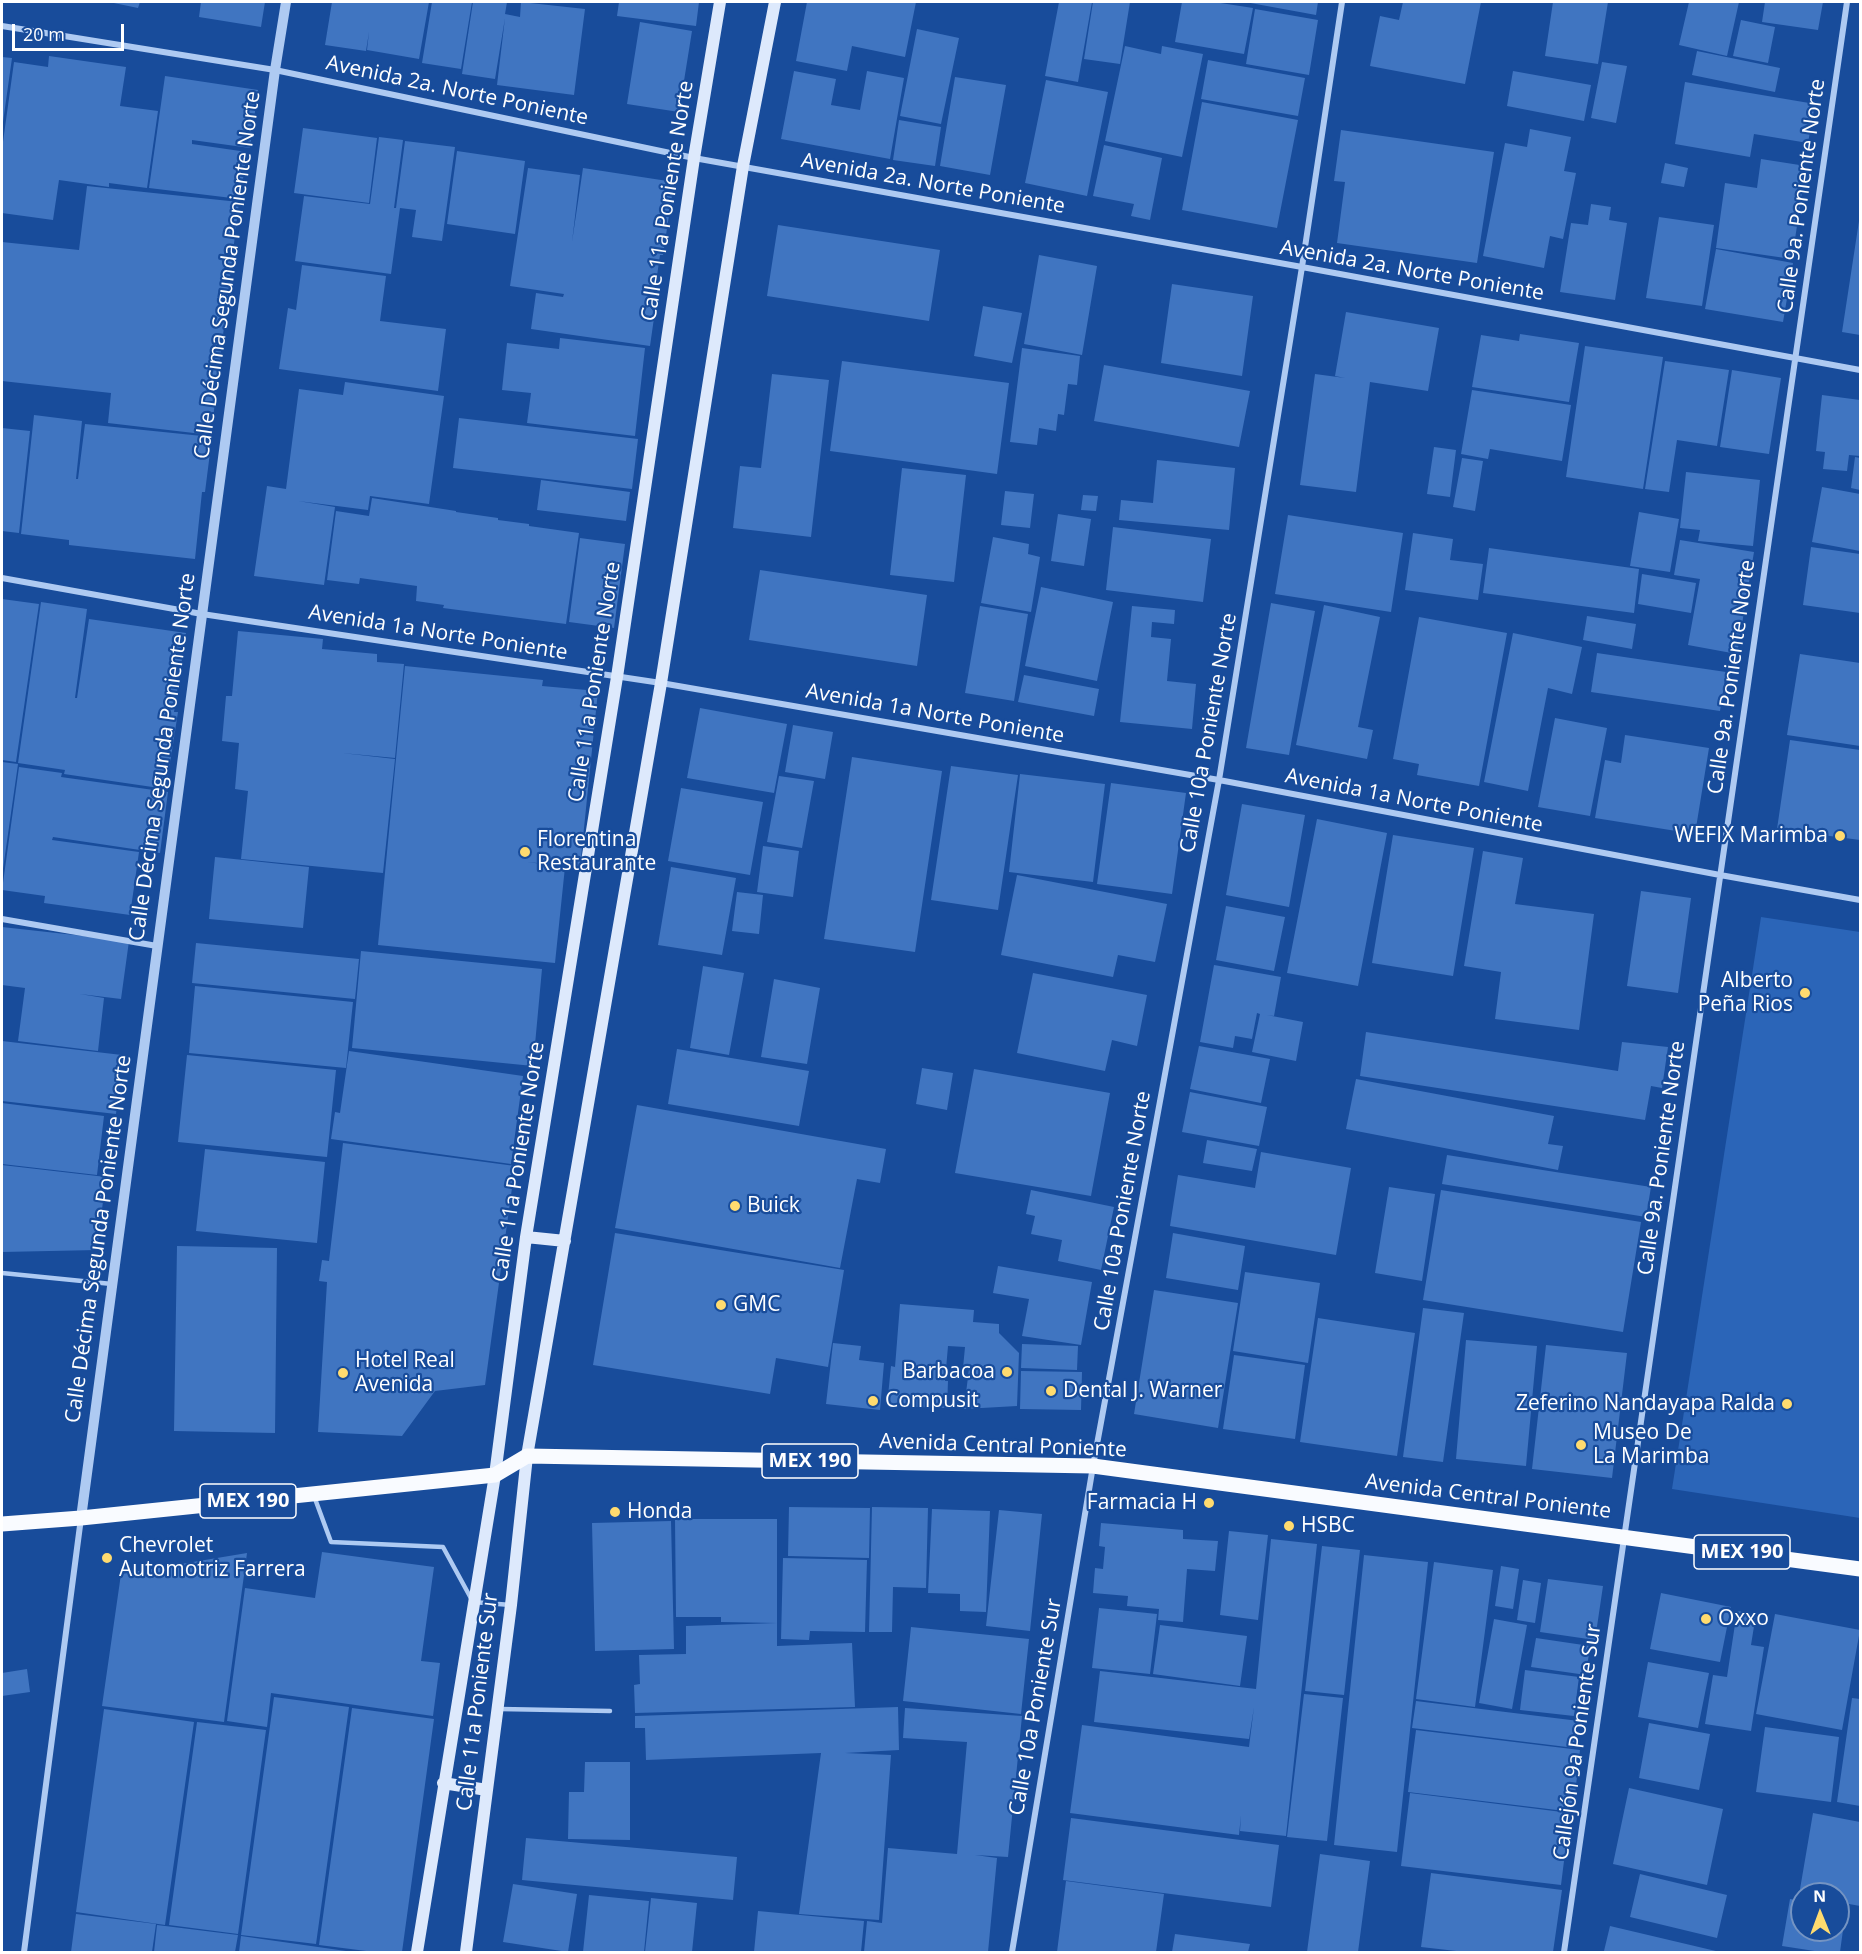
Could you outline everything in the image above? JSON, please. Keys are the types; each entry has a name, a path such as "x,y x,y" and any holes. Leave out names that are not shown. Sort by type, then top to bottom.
{"main road":[{"name":"Calle 11a Poniente Norte","path":"495,1475 526,1237 617,677 694,158 720,2"},
{"path":"527,1456 662,683 743,166 775,2"},
{"path":"526,1237 565,1241"},
{"name":"Avenida Central Poniente","path":"527,1456 1093,1466 1860,1569"},
{"name":"MEX 190","path":"2,1524 81,1518 495,1475 527,1456"},
{"name":"Calle 11a Poniente Sur","path":"466,1953 511,1605 527,1456"},
{"name":"Calle 11a Poniente Sur","path":"417,1953 495,1475"},
{"path":"443,1784 487,1790"}],"street":[{"name":"Calle Décima Segunda Poniente Norte","path":"81,1518 286,2"},
{"name":"Calle 10a Poniente Norte","path":"1093,1466 1219,780 1302,267 1342,2"},
{"name":"Calle 9a. Poniente Norte","path":"1624,1536 1847,2"},
{"name":"Avenida 2a. Norte Poniente","path":"2,26 275,70 694,158 1860,370"},
{"name":"Avenida 1a Norte Poniente","path":"2,578 202,614 662,683 1219,780 1860,900"},
{"path":"2,919 157,946"},
{"name":"Calle 10a Poniente Sur","path":"1012,1953 1093,1466"},
{"path":"24,1953 81,1518"},
{"name":"Callejón 9a Poniente Sur","path":"1564,1953 1624,1536"}],"lane":[{"path":"2,1273 112,1284"},
{"path":"313,1494 331,1542 443,1547 473,1602 511,1605"},
{"path":"497,1709 610,1711"}],"shaded area":[{"path":"1761,917 1860,932 1860,1518 1672,1489"}],"building":[{"path":"109,2 140,2 138,8"},
{"path":"201,2 265,2 261,27 199,17"},
{"path":"332,2 429,2 419,59 367,50 369,32 366,51 325,45"},
{"path":"432,2 472,2 461,69 422,63"},
{"path":"473,2 507,2 505,14 520,17 521,2 585,9 574,95 497,85 505,18 495,79 462,74"},
{"path":"619,2 699,2 696,26 617,16"},
{"path":"807,2 916,2 905,57 852,46 847,71 796,61"},
{"path":"1059,2 1092,2 1078,82 1045,76"},
{"path":"1093,2 1130,2 1120,64 1084,59"},
{"path":"1182,2 1214,2 1253,8 1244,54 1175,42"},
{"path":"1245,2 1318,2 1316,15"},
{"path":"1403,2 1481,2 1465,84 1370,66 1380,16 1399,20"},
{"path":"1553,2 1608,2 1598,64 1545,56"},
{"path":"1689,2 1739,2 1727,56 1679,45"},
{"path":"1765,2 1823,2 1818,30 1762,22"},
{"path":"1255,9 1318,20 1309,75 1246,64"},
{"path":"1741,20 1775,27 1768,63 1733,56"},
{"path":"640,22 692,31 679,112 627,104"},
{"path":"917,29 959,38 941,124 900,116"},
{"path":"1125,46 1161,54 1162,46 1203,54 1182,157 1105,141"},
{"path":"1697,51 1780,68 1775,92 1692,75"},
{"path":"49,56 126,67 120,106 158,111 147,188 109,183 109,187 59,180 53,220 2,213 2,149 14,62 48,67"},
{"path":"2,57 12,58 3,122 2,122"},
{"path":"1208,60 1305,78 1298,116 1201,99"},
{"path":"1602,62 1627,66 1616,123 1591,118"},
{"path":"794,71 836,79 831,105 860,110 867,71 904,78 890,159 781,139"},
{"path":"1513,71 1591,85 1584,121 1507,106"},
{"path":"165,76 258,90 250,148 192,140 192,144 247,152 240,199 149,188"},
{"path":"955,77 1006,85 990,175 940,166"},
{"path":"1046,80 1108,92 1087,196 1025,183"},
{"path":"1685,82 1815,104 1808,143 1754,134 1750,157 1675,144"},
{"path":"1202,102 1298,120 1277,228 1182,210"},
{"path":"899,120 941,127 935,166 893,160"},
{"path":"303,128 377,138 369,203 294,193"},
{"path":"1530,129 1571,137 1564,171 1576,173 1563,239 1550,236 1544,268 1483,256 1505,143 1527,147"},
{"path":"1341,130 1494,152 1477,263 1337,243 1345,182 1334,181"},
{"path":"379,137 403,140 394,208 396,208 405,141 455,147 442,241 412,237 416,210 400,208 391,274 295,261 304,196 370,204"},
{"path":"1104,145 1162,158 1150,220 1131,216 1134,204 1093,196"},
{"path":"457,151 525,161 515,234 447,224"},
{"path":"1761,159 1806,166 1792,259 1716,248 1725,183 1757,188"},
{"path":"1665,163 1688,168 1684,187 1661,183"},
{"path":"528,168 580,175 572,242 583,168 674,182 663,255 660,255 652,310 655,311 650,346 531,329 536,293 563,297 564,294 510,286"},
{"path":"87,186 239,202 211,435 108,423 111,393 2,381 2,242 79,250"},
{"path":"1591,204 1611,207 1609,220 1627,223 1615,300 1560,292 1571,223 1588,225"},
{"path":"1659,217 1714,225 1702,306 1646,298"},
{"path":"1860,221 1860,335 1842,332"},
{"path":"778,225 940,250 929,321 767,296"},
{"path":"1716,249 1793,263 1783,322 1705,309"},
{"path":"1039,255 1097,266 1082,355 1024,344"},
{"path":"302,265 386,276 380,321 446,329 438,391 279,369 288,308 296,310"},
{"path":"1172,284 1253,296 1242,376 1161,363"},
{"path":"983,306 1022,313 1012,363 974,356"},
{"path":"1346,312 1439,328 1428,391 1370,382 1356,492 1300,485 1315,374 1345,378 1335,376"},
{"path":"1520,334 1579,343 1569,402 1472,387 1481,335 1519,341"},
{"path":"560,338 645,348 635,436 527,423 531,393 502,390 507,343 559,349"},
{"path":"1585,346 1663,357 1643,489 1566,477"},
{"path":"1022,348 1080,356 1077,385 1068,384 1064,415 1058,414 1056,431 1039,428 1037,445 1010,442"},
{"path":"842,361 1009,383 997,474 830,451"},
{"path":"1665,361 1729,370 1717,446 1677,440 1669,492 1645,489"},
{"path":"1104,365 1250,391 1239,447 1094,421"},
{"path":"1732,370 1781,378 1769,454 1720,447"},
{"path":"772,374 829,380 811,537 733,528 740,466 761,468"},
{"path":"345,382 444,396 429,504 370,496 368,510 298,501 335,507 324,585 254,576 267,486 286,489 299,389 343,395"},
{"path":"1472,390 1571,405 1562,461 1490,449 1488,459 1461,454"},
{"path":"1822,395 1860,400 1860,456 1849,455 1847,471 1823,469 1825,452 1816,451"},
{"path":"34,415 82,421 76,479 78,479 85,424 212,437 205,492 202,492 195,559 69,545 69,540 21,534"},
{"path":"459,418 638,439 632,489 453,468"},
{"path":"2,428 30,431 19,533 2,531"},
{"path":"1434,447 1456,450 1450,497 1427,494"},
{"path":"1855,457 1860,458 1860,490 1851,488"},
{"path":"1462,458 1483,461 1475,511 1453,507"},
{"path":"1157,460 1235,468 1229,530 1119,520 1121,500 1153,503"},
{"path":"902,468 966,475 954,582 890,575"},
{"path":"1686,472 1760,480 1753,546 1698,541 1700,530 1680,528"},
{"path":"541,480 630,492 626,521 537,510"},
{"path":"1822,487 1860,494 1860,551 1812,542"},
{"path":"1005,491 1034,494 1030,528 1001,525"},
{"path":"1083,495 1098,496 1096,511 1081,510"},
{"path":"372,498 579,533 566,624 443,608 444,605 416,601 417,586 360,578 359,584 327,580 336,511 369,516"},
{"path":"1639,512 1679,519 1670,572 1630,566"},
{"path":"1058,514 1091,519 1084,566 1051,561"},
{"path":"1288,515 1403,533 1391,612 1275,594"},
{"path":"1113,527 1211,539 1203,602 1106,590"},
{"path":"1413,533 1453,539 1450,560 1483,564 1478,600 1405,590"},
{"path":"993,537 1029,544 1028,554 1040,557 1031,612 981,603"},
{"path":"580,538 625,544 614,628 569,622"},
{"path":"1680,540 1754,552 1737,654 1688,645 1700,579 1674,575"},
{"path":"1811,547 1860,554 1860,613 1803,605"},
{"path":"1489,548 1639,569 1634,613 1483,593"},
{"path":"760,570 927,595 917,666 749,640"},
{"path":"1642,574 1696,583 1691,613 1638,604"},
{"path":"1041,587 1113,602 1097,681 1025,666"},
{"path":"2,599 39,604 16,762 2,760"},
{"path":"41,602 87,609 75,698 77,698 89,619 186,633 174,712 178,712 166,789 64,774 65,770 18,763"},
{"path":"1271,603 1315,611 1289,755 1246,748"},
{"path":"1324,605 1380,617 1358,727 1373,730 1367,759 1296,745"},
{"path":"980,606 1028,614 1014,701 965,693"},
{"path":"1132,606 1175,610 1174,624 1152,622 1151,637 1171,639 1167,681 1196,684 1192,729 1120,722"},
{"path":"1587,616 1636,624 1632,649 1583,640"},
{"path":"1419,617 1507,633 1479,786 1417,775 1419,764 1393,759"},
{"path":"238,631 323,639 322,649 377,654 377,662 404,664 395,758 342,753 395,759 383,873 241,859 248,791 235,789 239,743 222,741 226,696 232,696"},
{"path":"1513,633 1582,647 1572,694 1548,688 1528,791 1484,782"},
{"path":"1597,653 1726,672 1720,711 1591,692"},
{"path":"1800,654 1860,663 1860,746 1787,735"},
{"path":"405,666 543,680 542,686 598,691 580,867 527,862 565,867 555,963 378,945"},
{"path":"1024,675 1099,689 1094,716 1018,702"},
{"path":"700,708 787,724 774,793 687,778"},
{"path":"1555,718 1607,728 1590,816 1538,807"},
{"path":"793,725 833,732 825,779 785,772"},
{"path":"1625,735 1709,748 1695,834 1595,818 1605,760 1621,763"},
{"path":"1790,740 1860,750 1860,840 1777,829"},
{"path":"852,757 942,771 915,952 824,939"},
{"path":"2,762 18,764 3,869 2,869"},
{"path":"951,766 1018,775 998,910 931,900"},
{"path":"19,767 62,773 61,777 168,792 160,853 53,837 52,840 139,852 130,915 44,903 45,896 2,890"},
{"path":"1020,774 1105,784 1093,882 1009,872"},
{"path":"779,776 814,781 802,848 767,842"},
{"path":"1111,783 1186,793 1172,894 1097,884"},
{"path":"681,788 763,802 750,875 668,861"},
{"path":"1242,804 1305,815 1289,907 1226,895"},
{"path":"1317,819 1387,833 1358,986 1287,973"},
{"path":"1393,835 1474,848 1453,976 1372,963"},
{"path":"763,846 799,851 793,897 757,892"},
{"path":"1483,851 1523,858 1515,904 1594,914 1579,1030 1495,1019 1501,972 1464,966"},
{"path":"215,857 309,867 303,928 209,919"},
{"path":"671,867 736,878 722,955 658,945"},
{"path":"1017,875 1167,904 1155,962 1118,955 1113,977 1001,955"},
{"path":"1641,891 1691,898 1678,993 1627,986"},
{"path":"737,892 763,895 759,934 732,931"},
{"path":"1226,906 1285,917 1274,971 1216,960"},
{"path":"2,927 129,941 121,999 80,994 104,998 98,1051 18,1041 25,988 2,985"},
{"path":"196,943 359,959 355,999 192,983"},
{"path":"361,951 542,969 533,1066 352,1048"},
{"path":"1214,965 1281,977 1274,1016 1267,1015 1303,1022 1296,1061 1252,1052 1260,1014 1257,1013 1252,1039 1235,1036 1233,1048 1200,1042"},
{"path":"703,966 744,973 729,1055 690,1048"},
{"path":"1033,973 1147,995 1137,1046 1112,1040 1105,1071 1017,1053"},
{"path":"774,979 820,988 807,1064 761,1057"},
{"path":"195,986 353,1002 346,1068 189,1053"},
{"path":"1366,1032 1618,1071 1622,1042 1668,1047 1662,1088 1651,1086 1645,1120 1360,1076"},
{"path":"2,1041 122,1055 116,1114 2,1101"},
{"path":"1199,1046 1270,1059 1261,1103 1190,1089"},
{"path":"677,1049 809,1071 799,1126 668,1104"},
{"path":"349,1051 523,1076 511,1164 331,1139 335,1112 340,1113"},
{"path":"187,1055 336,1070 327,1157 178,1142"},
{"path":"922,1068 953,1073 947,1110 916,1104"},
{"path":"974,1069 1110,1093 1091,1196 955,1173"},
{"path":"1356,1079 1554,1116 1548,1144 1563,1146 1558,1170 1346,1129"},
{"path":"1190,1092 1267,1107 1259,1146 1182,1132"},
{"path":"2,1103 104,1116 97,1175 2,1164"},
{"name":"Buick","path":"637,1105 886,1149 880,1183 857,1179 840,1268 615,1228"},
{"path":"1207,1140 1257,1149 1252,1171 1203,1163"},
{"path":"343,1143 515,1166 485,1385 435,1391 402,1436 318,1432 327,1282 319,1281 322,1260 329,1261"},
{"path":"205,1149 325,1162 317,1243 196,1231"},
{"path":"1261,1152 1351,1168 1336,1255 1170,1226 1178,1175 1255,1188"},
{"path":"1447,1155 1651,1187 1646,1217 1442,1184"},
{"path":"2,1165 106,1177 97,1250 2,1252"},
{"path":"1389,1187 1435,1194 1422,1281 1375,1273"},
{"path":"1031,1190 1114,1207 1101,1270 1058,1261 1062,1240 1031,1234 1035,1216 1026,1214"},
{"path":"1441,1190 1641,1222 1623,1332 1423,1300"},
{"name":"GMC","path":"615,1233 844,1270 828,1367 776,1358 770,1394 593,1365"},
{"path":"1173,1233 1245,1246 1238,1290 1166,1278"},
{"path":"177,1246 277,1248 275,1433 174,1431"},
{"path":"998,1266 1092,1282 1081,1345 1022,1336 1029,1299 993,1293"},
{"path":"1245,1272 1320,1283 1308,1363 1233,1351"},
{"path":"1154,1290 1238,1303 1218,1428 1134,1414"},
{"path":"900,1304 974,1310 973,1322 999,1324 999,1333 1019,1353 1017,1406 964,1409 969,1369 963,1368 965,1347 948,1346 945,1381 948,1381 947,1408 887,1406 891,1366 895,1367"},
{"path":"1423,1308 1464,1313 1443,1462 1403,1457"},
{"path":"1318,1318 1415,1333 1397,1456 1300,1442"},
{"path":"1466,1340 1537,1346 1526,1466 1456,1459"},
{"path":"833,1343 861,1346 859,1360 884,1363 880,1410 826,1404"},
{"path":"1022,1344 1078,1346 1077,1370 1021,1368"},
{"path":"1546,1345 1627,1353 1612,1478 1532,1469"},
{"path":"1234,1355 1305,1365 1295,1439 1223,1429"},
{"name":"Dental J. Warner","path":"1021,1371 1082,1372 1081,1410 1020,1409"},
{"path":"789,1507 870,1508 869,1558 788,1556"},
{"path":"872,1507 928,1508 926,1588 893,1587 892,1632 869,1632"},
{"path":"932,1509 990,1511 986,1612 960,1611 960,1594 928,1593"},
{"path":"999,1510 1042,1514 1030,1631 986,1626"},
{"path":"675,1519 777,1519 777,1623 721,1622 721,1617 676,1617"},
{"path":"671,1521 674,1649 595,1651 592,1523"},
{"path":"1101,1523 1183,1530 1183,1539 1218,1541 1215,1571 1187,1569 1183,1622 1158,1620 1159,1609 1127,1606 1128,1596 1093,1593 1095,1568 1103,1569 1105,1547 1099,1546"},
{"path":"1229,1531 1268,1535 1258,1620 1220,1615"},
{"path":"1271,1539 1317,1544 1286,1836 1240,1831 1241,1815 1239,1835 1070,1813 1082,1725 1249,1747 1254,1707 1249,1739 1094,1722 1100,1671 1256,1689"},
{"path":"1322,1546 1360,1550 1344,1695 1305,1691"},
{"path":"322,1552 434,1567 421,1661 440,1663 433,1716 271,1693 267,1727 227,1721 245,1588 315,1598"},
{"path":"247,1553 224,1722 102,1706 121,1574"},
{"path":"1364,1555 1428,1562 1397,1852 1334,1845"},
{"path":"783,1558 867,1560 865,1632 810,1631 809,1640 781,1639"},
{"path":"1434,1562 1493,1570 1475,1707 1416,1699"},
{"path":"1501,1566 1519,1569 1513,1609 1495,1606"},
{"path":"1548,1579 1603,1586 1595,1640 1540,1632"},
{"path":"1523,1580 1541,1583 1535,1623 1517,1620"},
{"path":"1661,1593 1731,1607 1720,1662 1650,1649"},
{"path":"1099,1608 1157,1614 1150,1674 1092,1668"},
{"path":"1737,1611 1756,1614 1751,1645 1764,1647 1751,1731 1705,1724 1713,1675 1727,1677"},
{"path":"1775,1614 1860,1630 1842,1730 1756,1714"},
{"path":"1494,1619 1527,1625 1512,1709 1479,1703"},
{"path":"777,1623 777,1646 852,1643 855,1707 635,1713 634,1685 640,1684 639,1655 686,1654 686,1626"},
{"path":"1160,1625 1247,1636 1240,1686 1153,1674"},
{"path":"911,1627 1029,1639 1021,1714 903,1701"},
{"path":"1536,1638 1590,1646 1586,1675 1531,1667"},
{"path":"1648,1662 1709,1673 1698,1728 1638,1717"},
{"path":"27,1669 30,1692 2,1696 2,1673"},
{"path":"1525,1670 1579,1677 1574,1716 1520,1710"},
{"path":"1304,1694 1343,1698 1327,1841 1287,1837"},
{"path":"274,1697 349,1707 316,1944 241,1935"},
{"path":"1852,1698 1860,1699 1860,1806 1837,1802"},
{"path":"1416,1701 1579,1721 1575,1748 1412,1728"},
{"path":"898,1707 899,1750 845,1753 891,1755 879,1920 799,1914 821,1753 646,1760 645,1728 635,1728 635,1716"},
{"path":"352,1708 434,1719 402,1952 374,1952 319,1945"},
{"path":"905,1708 1022,1716 1008,1857 975,1855 997,1858 988,1952 864,1952 867,1921 882,1923 888,1848 957,1854 967,1742 903,1738"},
{"path":"104,1709 194,1722 165,1925 76,1912"},
{"path":"197,1722 266,1730 238,1934 169,1925"},
{"path":"1649,1723 1710,1734 1699,1790 1639,1778"},
{"path":"1765,1727 1839,1737 1831,1802 1756,1792"},
{"path":"1416,1730 1580,1750 1573,1812 1408,1792"},
{"path":"585,1762 630,1762 630,1840 568,1839 569,1792 584,1792"},
{"path":"1629,1788 1723,1809 1707,1885 1613,1864"},
{"path":"1410,1793 1570,1813 1561,1885 1401,1866"},
{"path":"1813,1813 1860,1822 1860,1906 1850,1904 1850,1882 1801,1882"},
{"path":"1071,1818 1279,1845 1271,1907 1063,1880"},
{"path":"526,1838 737,1857 733,1900 522,1880"},
{"path":"1320,1854 1370,1861 1358,1952 1307,1952"},
{"path":"1431,1873 1562,1890 1553,1952 1465,1952 1421,1947"},
{"path":"1640,1874 1727,1895 1717,1938 1630,1917"},
{"path":"1066,1881 1164,1894 1156,1952 1057,1952"},
{"path":"513,1884 577,1894 568,1952 503,1942"},
{"path":"589,1895 649,1901 644,1952 583,1952"},
{"path":"651,1898 697,1903 692,1952 645,1952"},
{"path":"1790,1899 1790,1942 1841,1942 1840,1952 1821,1952 1782,1946"},
{"path":"758,1911 864,1921 861,1952 754,1952"},
{"path":"76,1914 156,1924 152,1952 71,1952"},
{"path":"157,1925 238,1935 235,1952 154,1952"},
{"path":"1610,1926 1720,1952 1604,1951"},
{"path":"1175,1934 1250,1944 1248,1952 1172,1952"},
{"path":"241,1936 346,1951 346,1952 239,1952"}],"place":[{"name":"WEFIX Marimba","path":"1840,836"},
{"name":"Florentina Restaurante","path":"525,852"},
{"name":"Alberto Peña Rios","path":"1805,993"},
{"name":"Buick","path":"735,1206"},
{"name":"GMC","path":"721,1305"},
{"name":"Barbacoa","path":"1007,1372"},
{"name":"Hotel Real Avenida","path":"343,1373"},
{"name":"Dental J. Warner","path":"1051,1391"},
{"name":"Compusit","path":"873,1401"},
{"name":"Zeferino Nandayapa Ralda","path":"1787,1404"},
{"name":"Museo De La Marimba","path":"1581,1445"},
{"name":"Farmacia H","path":"1209,1503"},
{"name":"Honda","path":"615,1512"},
{"name":"HSBC","path":"1289,1526"},
{"name":"Chevrolet Automotriz Farrera","path":"107,1558"},
{"name":"Oxxo","path":"1706,1619"}]}
